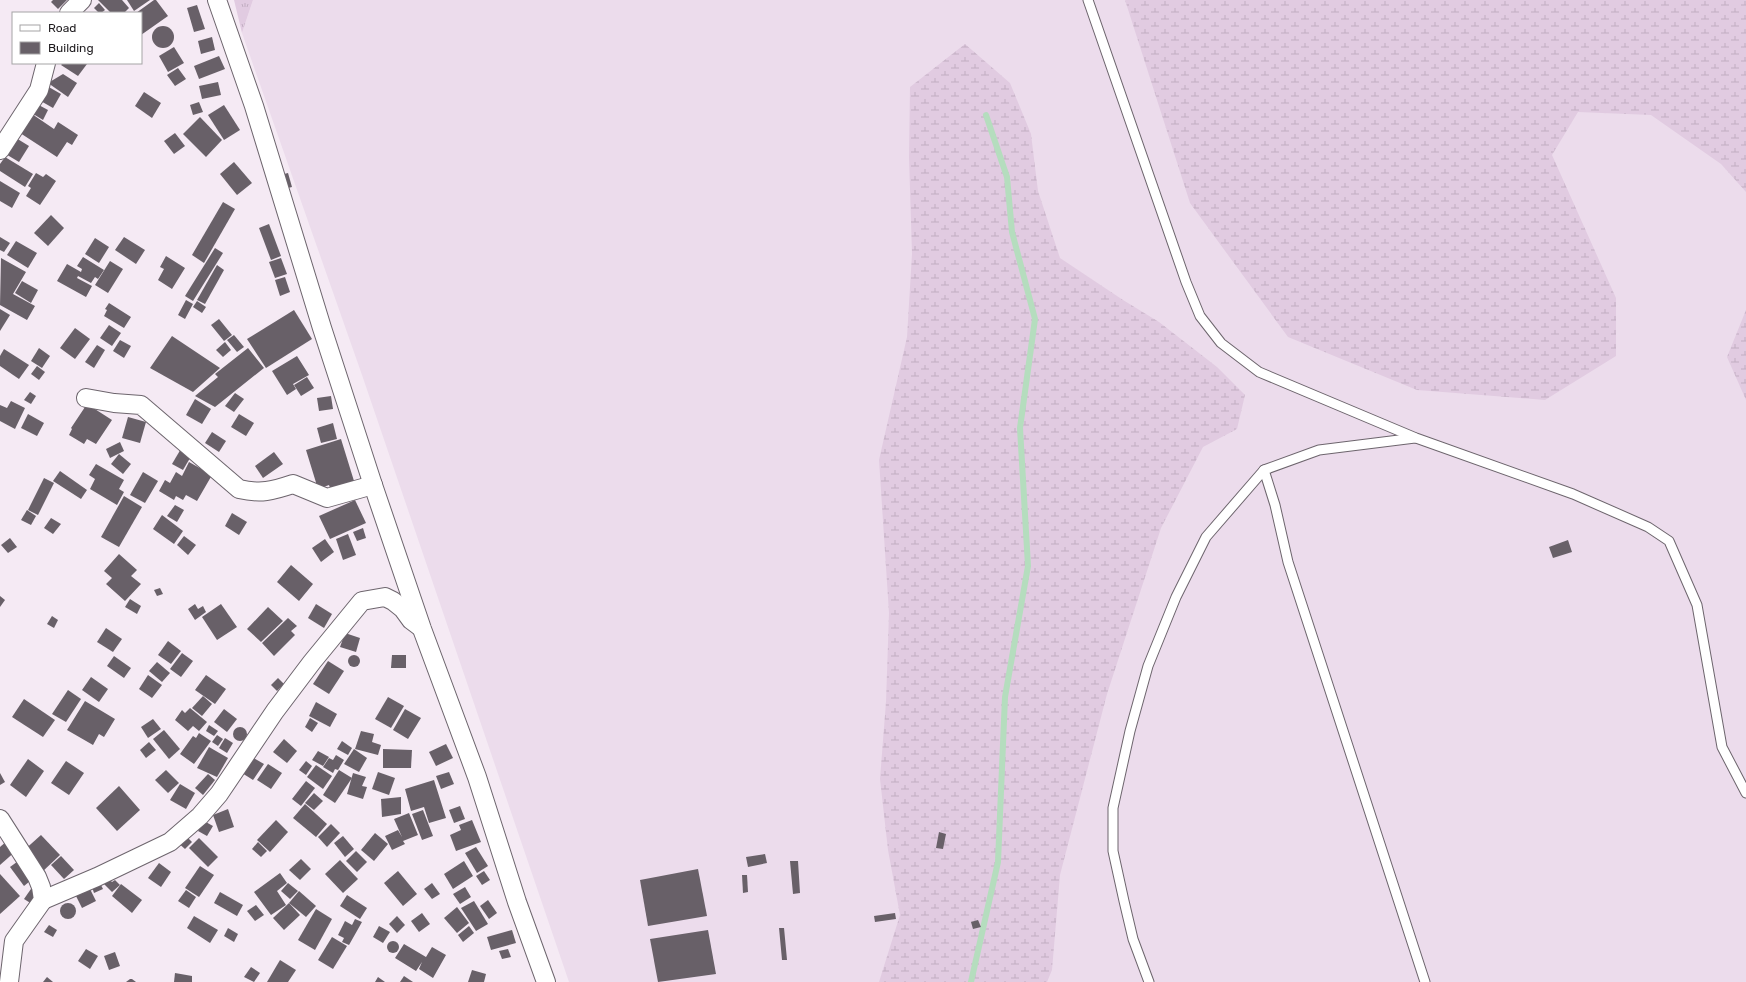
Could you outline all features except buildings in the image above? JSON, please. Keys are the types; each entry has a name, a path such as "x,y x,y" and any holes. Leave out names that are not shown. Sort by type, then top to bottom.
{"street":[{"path":"70,12 82,0"},
{"path":"217,0 254,106 322,328 373,485 422,629 477,777 517,902 546,982"},
{"path":"0,150 39,90 46,64"},
{"path":"86,398 114,403 141,405 239,489 254,492 273,490 293,484 327,498 373,485"},
{"path":"9,982 14,941 44,900 97,877 170,842 200,816 219,794 275,711 321,650 362,601 385,597 403,609 411,620 422,629"},
{"path":"0,819 37,876 44,900"}],"lane":[{"path":"1088,0 1186,282 1200,316 1221,343 1259,372 1416,438 1573,494 1648,527 1669,541 1697,605 1722,747 1746,793"},
{"path":"1149,982 1133,939 1124,901 1114,851 1113,808 1130,731 1148,666 1176,597 1206,537 1264,470 1319,450 1416,438"},
{"path":"1264,470 1275,505 1288,562 1426,982"}],"shaded area":[{"path":"253,0 1746,0 1746,982 569,982 362,375 242,33"}],"green space":[{"path":"234,0 253,0 242,33"},
{"path":"1125,0 1746,0 1746,192 1721,164 1651,115 1578,112 1552,155 1616,298 1616,356 1545,400 1417,390 1288,337 1190,203"},
{"path":"965,44 1010,83 1031,134 1038,191 1060,258 1159,322 1217,367 1245,395 1237,429 1203,447 1161,528 1107,694 1060,875 1052,970 1047,982 879,982 900,915 888,850 880,779 886,702 889,613 879,460 907,337 912,254 909,157 910,87"},
{"path":"1746,310 1746,400 1727,357"}],"waterway":[{"path":"971,982 998,862 1005,697 1028,566 1020,428 1035,319 1012,232 1007,177 986,115"}]}
